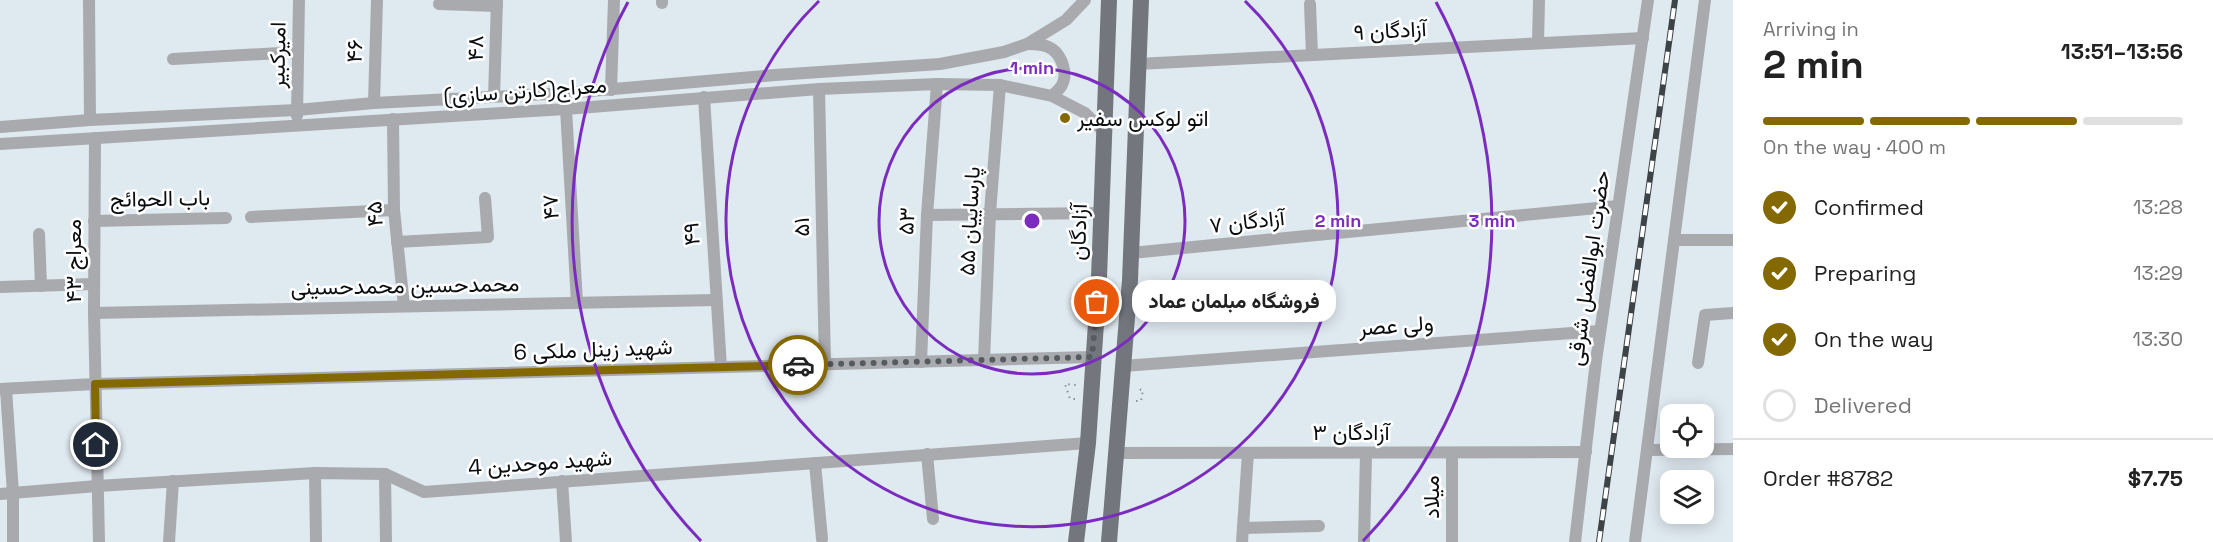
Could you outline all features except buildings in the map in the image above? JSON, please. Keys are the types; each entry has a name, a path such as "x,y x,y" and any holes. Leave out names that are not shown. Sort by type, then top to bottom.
{"main road":[{"name":"آزادگان","path":"1077,540 1088,443 1099,278 1109,0"},
{"path":"1110,539 1131,253 1141,0"}],"street":[{"path":"89,0 90,120"},
{"name":"امیرکبیر","path":"297,126 299,0"},
{"name":"۴۶","path":"374,103 377,0"},
{"path":"611,90 614,0"},
{"name":"معراج(کارتن سازی)","path":"0,127 611,90 775,75 940,64 1004,52 1027,44 1066,20 1085,0"},
{"path":"1538,43 1539,0"},
{"name":"حضرت ابوالفضل شرقی","path":"1575,542 1600,332 1648,0"},
{"path":"1635,542 1705,0"},
{"path":"439,4 497,3"},
{"name":"۴۸","path":"494,97 497,3"},
{"path":"1310,4 1312,55"},
{"name":"۹ آزادگان","path":"1138,64 1643,38"},
{"path":"1027,44 1040,44 1052,49 1061,59 1065,72 1063,85 1052,96"},
{"path":"173,59 298,52"},
{"name":"معراج(کارتن سازی)","path":"0,144 566,109 704,97 937,84 1000,85 1052,96 1085,113 1105,134"},
{"name":"۵۳","path":"921,362 927,215 937,84"},
{"name":"پارساییان ۵۵","path":"984,360 990,213 1000,85"},
{"name":"۵۱","path":"819,90 825,364"},
{"name":"۴۹","path":"704,97 721,367"},
{"name":"۴۷","path":"566,109 577,303"},
{"name":"۴۵","path":"393,119 394,210 404,306"},
{"name":"معراج ۴۳","path":"95,138 94,313 99,542"},
{"path":"397,242 488,237 485,198"},
{"name":"۷ آزادگان","path":"1131,253 1618,206"},
{"path":"251,217 394,210"},
{"path":"927,215 1101,213"},
{"name":"باب الحوائج","path":"94,221 226,218"},
{"path":"39,234 41,286"},
{"path":"1674,240 1733,240"},
{"path":"0,287 94,284"},
{"name":"محمدحسین محمدحسینی","path":"94,313 716,300"},
{"path":"1698,363 1705,315 1733,313"},
{"name":"ولی عصر","path":"1124,366 1600,332"},
{"name":"6 شهید زینل ملکی","path":"3,389 95,384 1092,357"},
{"path":"3,389 13,493 13,542"},
{"name":"4 شهید موحدین","path":"0,494 315,473 385,474 424,492 1088,443"},
{"path":"1647,450 1733,449"},
{"name":"۳ آزادگان","path":"1117,453 1586,452"},
{"path":"1242,542 1248,453"},
{"path":"1364,542 1366,453"},
{"name":"میلاد","path":"1452,453 1452,542"},
{"path":"927,454 933,519"},
{"path":"815,463 822,539"},
{"path":"315,473 316,542"},
{"path":"385,474 386,542"},
{"path":"169,542 173,481"},
{"path":"562,481 566,542"},
{"path":"1243,528 1319,526"}],"path":[{"path":"1065,384 1070,399"},
{"path":"1141,401 1143,390"}],"railway":[{"path":"1599,542 1675,0"}],"way so far":[{"path":"798,365 1092,357 1097,302"}],"place":[{"name":"اتو لوکس سفیر","path":"1065,118"},
{"name":"فروشگاه مبلمان عماد","path":"1097,302"}],"route":[{"path":"96,445 95,384 798,365"}]}
